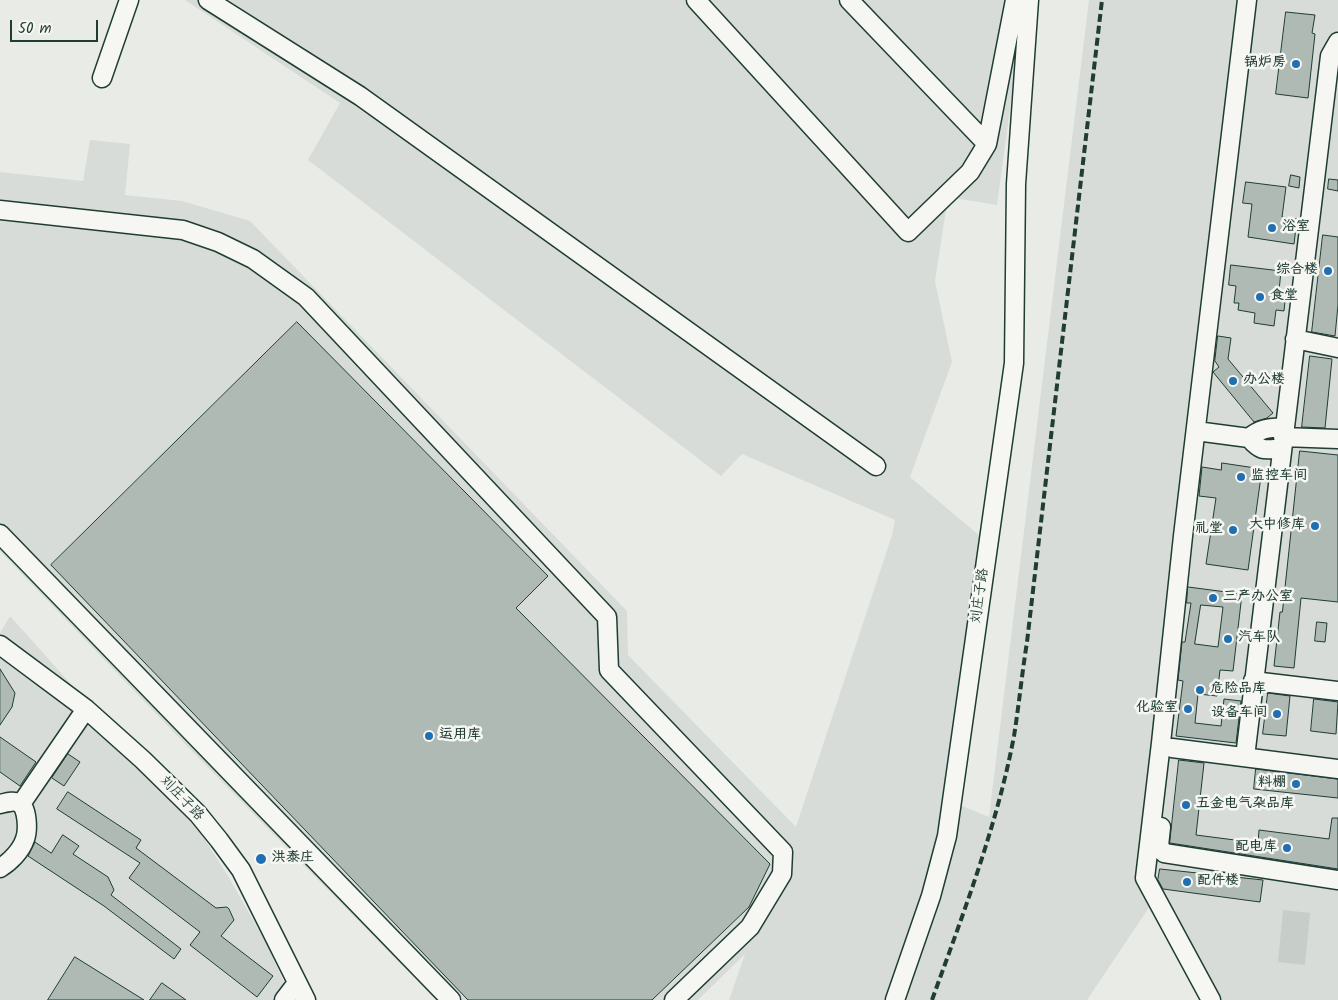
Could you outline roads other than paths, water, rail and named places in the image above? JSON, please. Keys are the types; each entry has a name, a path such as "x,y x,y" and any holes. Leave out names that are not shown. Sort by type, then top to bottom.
{"street":[{"path":"102,78 129,0"},
{"path":"208,0 360,96 876,466"},
{"path":"696,0 908,232 970,172 987,144 1015,0"},
{"path":"849,0 987,144"},
{"name":"刘庄子路","path":"895,1000 931,896 947,836 1014,363 1016,184 1029,0"},
{"path":"1211,1000 1145,878 1247,0"},
{"path":"1245,757 1330,56 1338,42"},
{"path":"0,210 183,230 218,242 253,259 306,297 607,617 608,670 783,852 782,874 750,927 674,1000"},
{"path":"1295,339 1338,348"},
{"path":"1196,431 1249,438 1256,432 1267,428 1283,437 1338,439"},
{"path":"0,534 451,1000"},
{"name":"刘庄子路","path":"0,645 86,709 143,760 198,814 220,840 241,870 306,1000"},
{"path":"1253,681 1338,691"},
{"path":"1178,697 1159,846 1164,853 1338,880"},
{"path":"20,804 86,709"},
{"path":"1172,748 1338,769"},
{"path":"0,804 18,802 24,806 28,826 25,840 14,856 0,868"},
{"path":"284,1000 297,983"}],"railway":[{"path":"932,1000 989,836 1014,736 1027,642 1102,0"}],"place":[{"name":"锅炉房","path":"1296,64"},
{"name":"浴室","path":"1272,228"},
{"name":"综合楼","path":"1328,271"},
{"name":"食堂","path":"1260,297"},
{"name":"办公楼","path":"1233,381"},
{"name":"监控车间","path":"1241,477"},
{"name":"大中修库","path":"1315,526"},
{"name":"礼堂","path":"1233,530"},
{"name":"三产办公室","path":"1213,598"},
{"name":"汽车队","path":"1228,639"},
{"name":"危险品库","path":"1200,690"},
{"name":"化验室","path":"1188,709"},
{"name":"设备车间","path":"1277,714"},
{"name":"运用库","path":"429,736"},
{"name":"料棚","path":"1296,784"},
{"name":"五金电气杂品库","path":"1186,805"},
{"name":"配电库","path":"1287,848"},
{"name":"洪泰庄","path":"261,859"},
{"name":"配件楼","path":"1187,882"}]}
